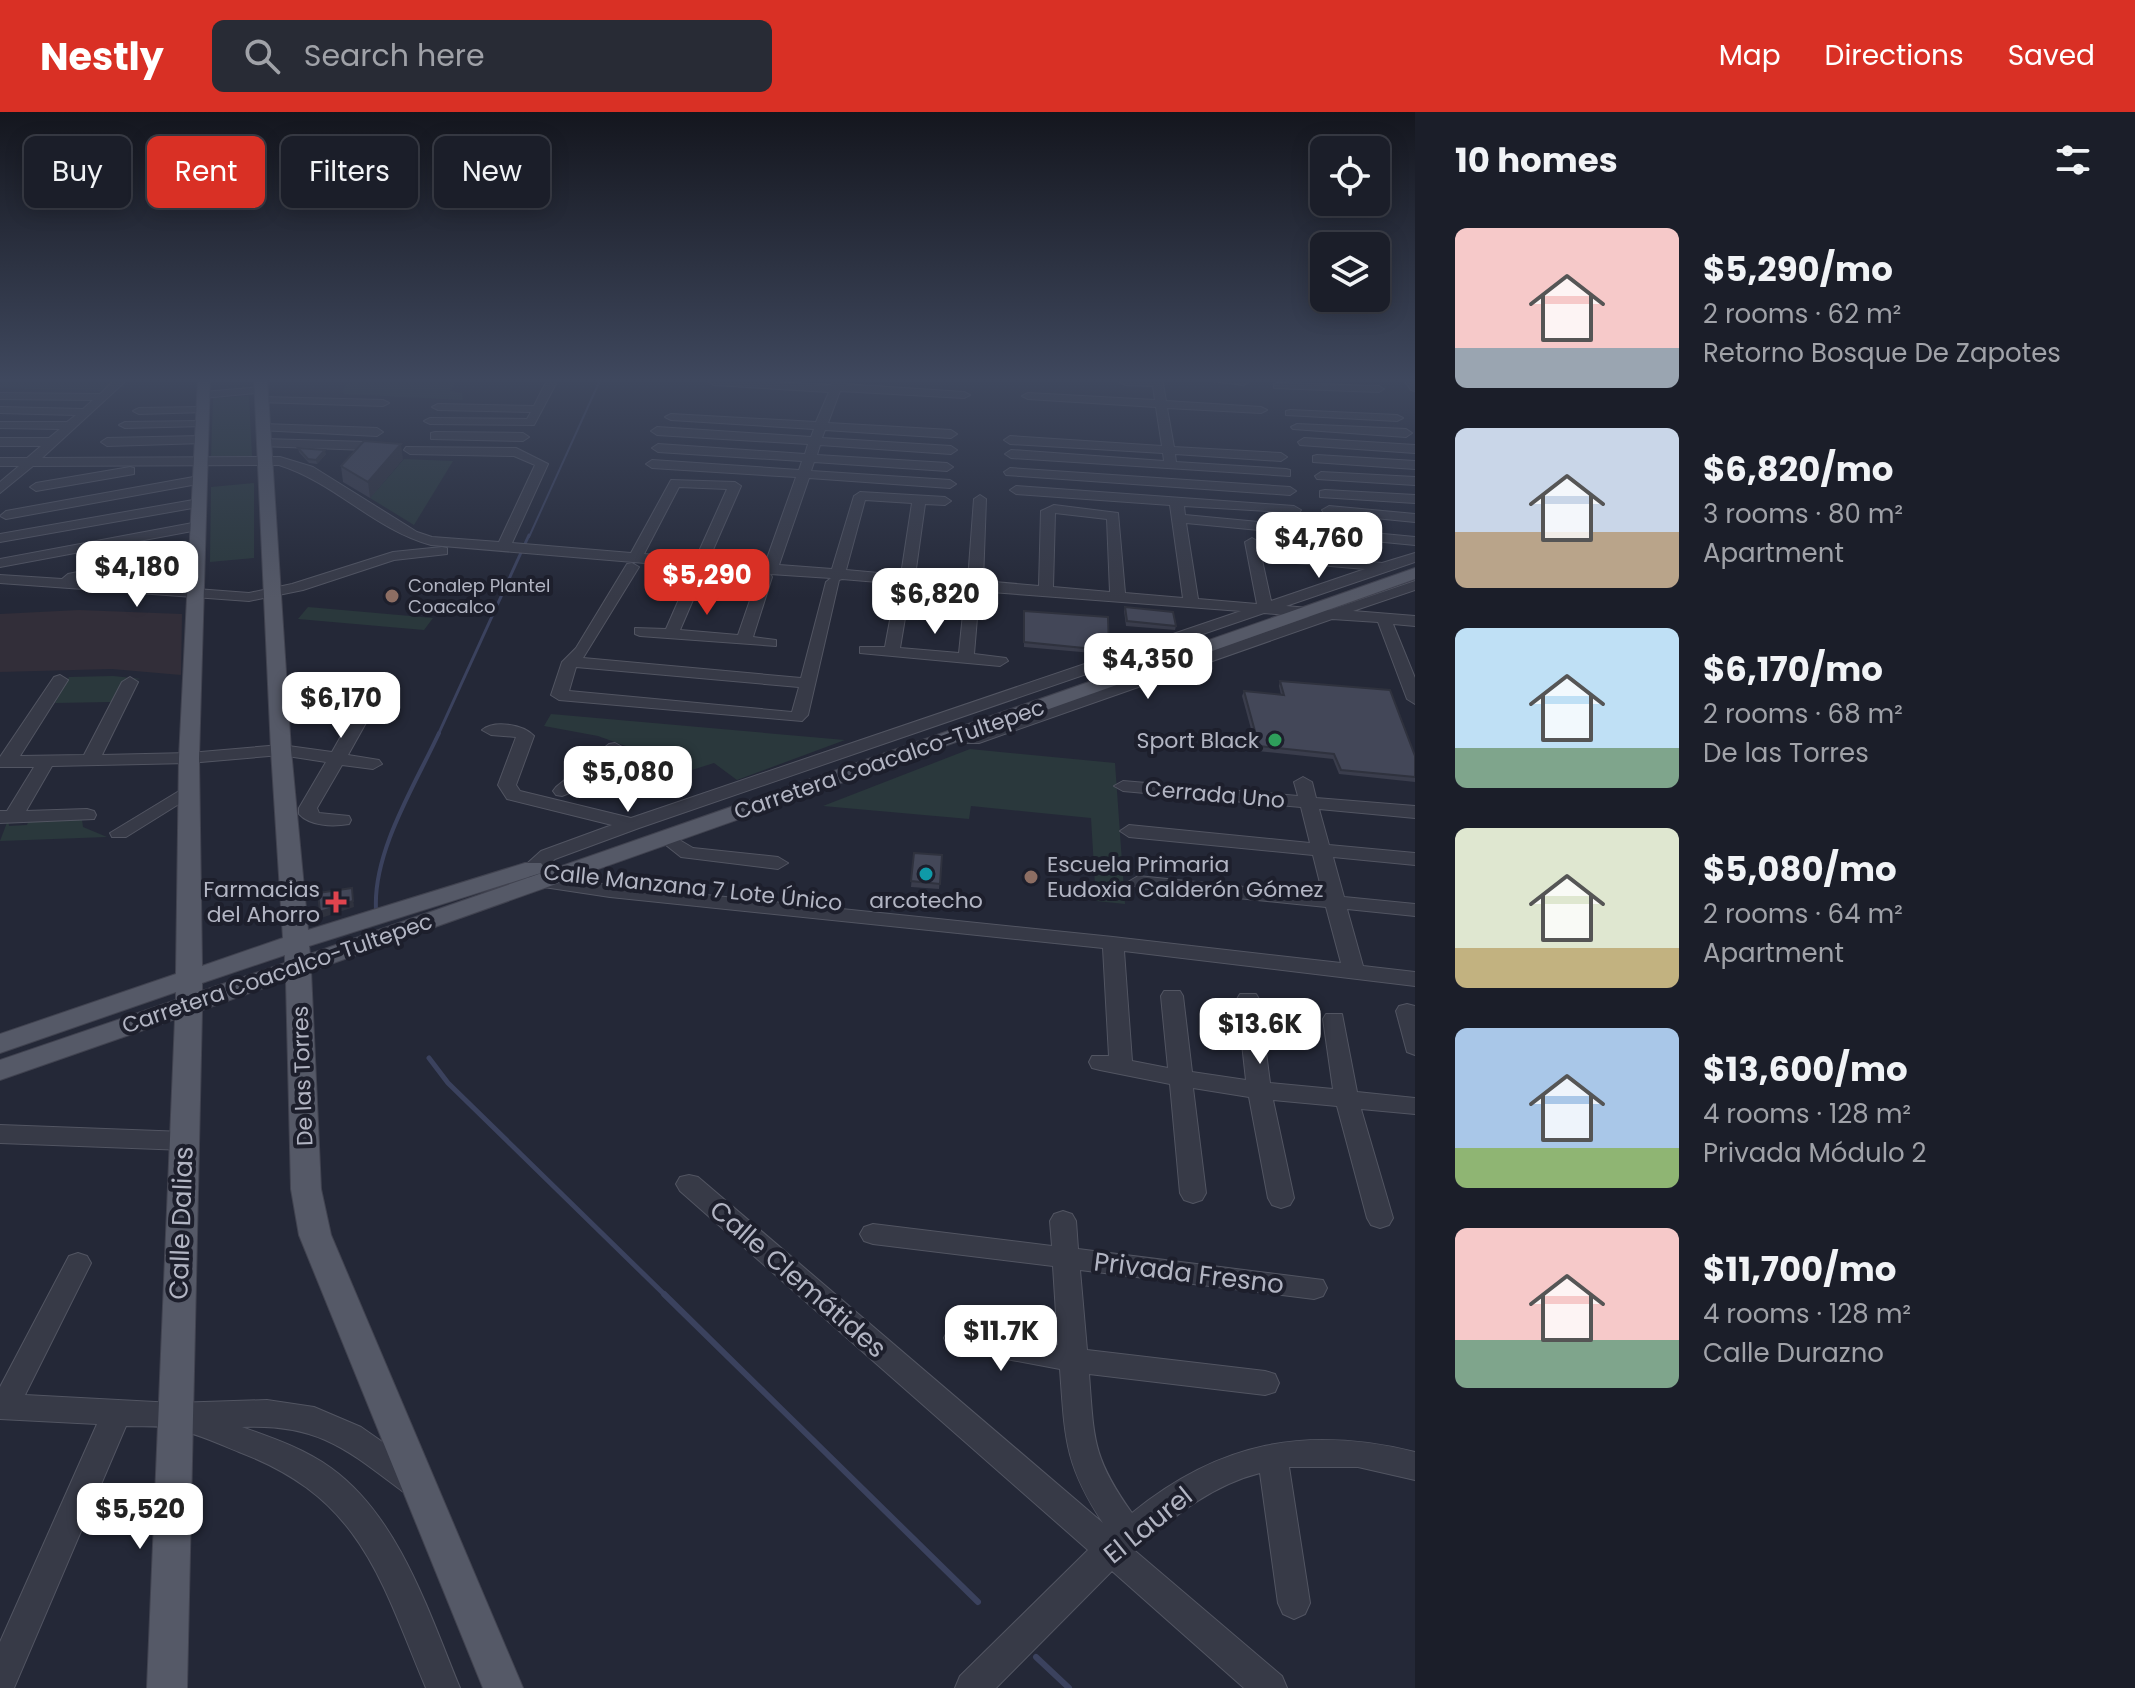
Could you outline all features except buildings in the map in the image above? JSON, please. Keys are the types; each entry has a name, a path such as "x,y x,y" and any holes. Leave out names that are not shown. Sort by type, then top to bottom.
{"main road":[{"name":"Calle Dalias","path":"167,1688 190,990 189,771 199,503 196,452"},
{"name":"De las Torres","path":"265,452 272,594 289,755 306,1189 315,1235 503,1688"},
{"name":"Carretera Coacalco-Tultepec","path":"537,876 566,874 957,735 1415,566"},
{"name":"Carretera Coacalco-Tultepec","path":"0,1044 190,990 537,876 670,826 1285,613 1415,573"},
{"name":"Carretera Coacalco-Tultepec","path":"0,1070 190,990"}],"street":[{"path":"0,489 41,452"},
{"path":"450,452 514,454 542,464 506,551"},
{"path":"712,452 947,467"},
{"path":"744,641 812,452"},
{"path":"1168,452 1191,603"},
{"path":"1204,452 1281,457"},
{"path":"1011,454 1286,473"},
{"path":"1317,459 1415,465"},
{"path":"0,462 265,460 309,470 405,531 431,541 538,555 1154,604 1246,616 1285,613 1387,566 1415,557"},
{"path":"36,487 195,461"},
{"path":"3,518 62,462"},
{"path":"652,464 950,484"},
{"path":"1010,472 1290,491"},
{"path":"1321,476 1415,481"},
{"path":"3,518 199,480"},
{"path":"671,634 735,486 675,483 582,651 570,662 559,695 677,708 800,715 859,497 945,501"},
{"path":"1016,490 1294,510"},
{"path":"1325,494 1415,499"},
{"path":"892,652 919,499"},
{"path":"966,658 980,499"},
{"path":"0,538 199,503"},
{"path":"1046,592 1048,511 1054,509 1113,516 1118,597"},
{"path":"1329,510 1415,518"},
{"path":"1179,518 1415,541"},
{"path":"0,563 198,526"},
{"path":"1249,526 1254,555 1285,613"},
{"path":"385,560 407,545 409,538 405,531"},
{"path":"0,579 249,597 272,594 385,560 434,550 506,551"},
{"path":"43,583 197,552"},
{"path":"1254,555 1387,566"},
{"path":"957,735 973,739 1415,585"},
{"path":"0,593 95,587"},
{"path":"973,590 1118,597 1154,604 1191,603 1285,613 1415,621"},
{"path":"537,876 548,855 632,824 1246,616"},
{"path":"1384,619 1415,699"},
{"path":"640,631 771,643"},
{"path":"866,650 1000,661"},
{"path":"570,662 807,683"},
{"path":"3,765 60,680"},
{"path":"90,761 130,682"},
{"path":"306,715 364,711 308,808 308,814 314,818 342,820"},
{"path":"491,730 520,732 525,736 507,785 513,795 632,824"},
{"path":"549,802 615,748"},
{"path":"3,765 189,771 289,755 373,764"},
{"path":"6,817 43,765 90,761 189,771"},
{"path":"119,833 189,771"},
{"path":"568,786 624,793 681,775"},
{"path":"1303,782 1352,966"},
{"name":"Cerrada Uno","path":"1123,786 1415,812"},
{"path":"6,817 87,815"},
{"path":"1129,831 1415,859"},
{"path":"666,838 695,854 778,863"},
{"name":"Calle Manzana 7 Lote Único","path":"566,874 1352,966"},
{"name":"Calle Manzana 7 Lote Único","path":"537,876 610,891 1113,943 1197,948"},
{"path":"1138,882 1415,910"},
{"path":"1113,943 1110,1064 1259,1090 1415,1106"},
{"path":"1352,966 1415,967"},
{"path":"1352,966 1415,979"},
{"path":"1172,996 1193,1193"},
{"path":"1248,999 1259,1090 1281,1198"},
{"path":"1407,1011 1415,1047"},
{"path":"1334,1019 1346,1098 1380,1218"},
{"path":"0,1134 185,1141"},
{"name":"Calle Clemátides","path":"689,1184 1121,1543 1270,1688"},
{"path":"1063,1221 1063,1258 1075,1360 1080,1446 1086,1467 1121,1543"},
{"name":"Privada Fresno","path":"873,1234 1314,1288"},
{"path":"78,1263 3,1406 174,1416 267,1413 314,1420 351,1436 419,1485"},
{"path":"958,1338 1075,1360 1265,1383"},
{"path":"0,1681 117,1413"},
{"path":"174,1416 271,1451 321,1478 348,1503 390,1570 443,1688"},
{"name":"El Laurel","path":"972,1688 1121,1543 1188,1489 1239,1465 1308,1451 1353,1452 1415,1466"},
{"path":"1273,1458 1294,1603"}],"shaded area":[{"path":"211,452 252,452 252,456 211,456"},
{"path":"404,459 453,461 414,525 370,498"},
{"path":"254,483 254,558 210,562 211,487"},
{"path":"308,607 433,618 424,630 298,619"},
{"path":"79,610 182,614 181,675 112,669 0,672 0,614"},
{"path":"69,677 141,679 124,681 111,702 55,703"},
{"path":"551,714 845,740 737,780 714,763 692,770 598,736 544,726"},
{"path":"970,749 1115,763 1125,904 1096,901 1091,818 971,806 969,819 823,806"},
{"path":"8,820 9,826 27,825 29,820 82,820 83,827 107,837 0,841"}],"waterway":[{"path":"529,537 568,452"},
{"path":"438,735 529,535"},
{"path":"376,909 381,864 388,842 439,733"},
{"path":"429,1058 448,1083 666,1296"},
{"path":"664,1294 978,1602"},
{"path":"1036,1657 1069,1688"}],"place":[{"name":"Conalep Plantel Coacalco","path":"392,596"},
{"name":"Sport Black","path":"1275,740"},
{"name":"arcotecho","path":"926,874"},
{"name":"Escuela Primaria Eudoxia Calderón Gómez","path":"1031,877"},
{"name":"Farmacias del Ahorro","path":"336,902"}]}
